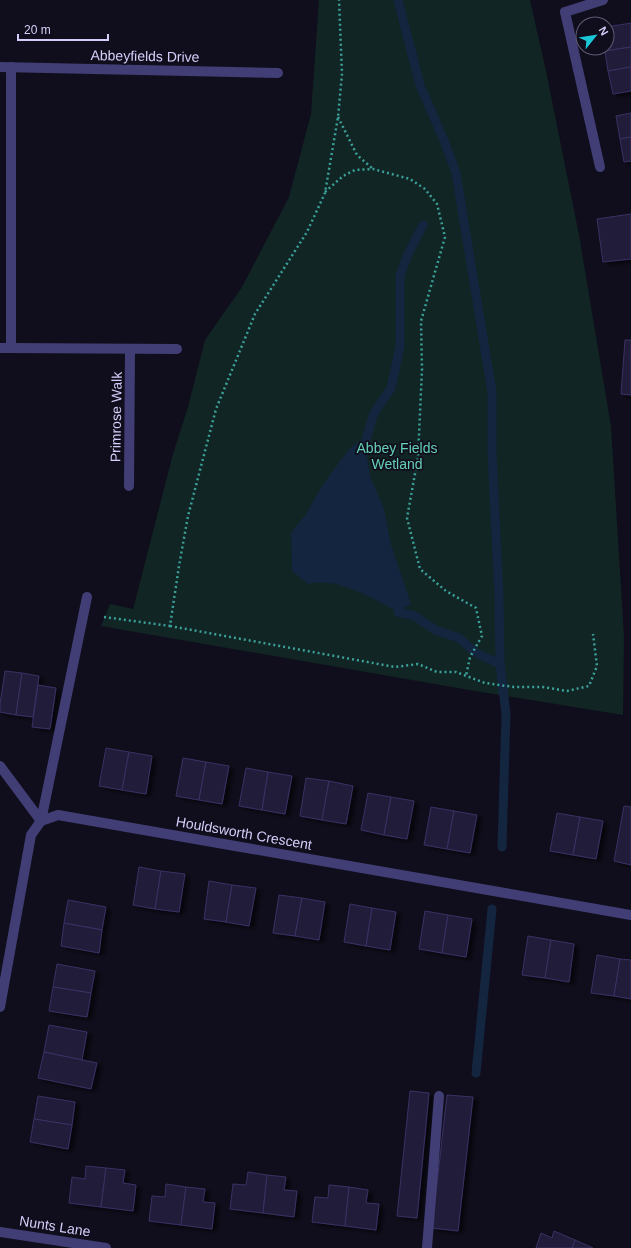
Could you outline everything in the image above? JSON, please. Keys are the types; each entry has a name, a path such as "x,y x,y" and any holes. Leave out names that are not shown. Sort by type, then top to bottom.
{"street":[{"path":"600,167 565,12 603,0"},
{"name":"Abbeyfields Drive","path":"0,67 278,73"},
{"path":"11,67 11,348"},
{"path":"0,348 177,349"},
{"name":"Primrose Walk","path":"129,486 130,349"},
{"path":"0,1007 32,835 41,821 85,613 87,597"},
{"path":"0,766 41,821"},
{"name":"Houldsworth Crescent","path":"41,821 58,815 631,915"},
{"path":"427,1248 439,1096"},
{"name":"Nunts Lane","path":"0,1232 106,1248"}],"path":[{"path":"170,626 188,516 216,409 255,314 307,232 325,193 338,117 342,74 339,0"},
{"path":"338,117 357,156 373,169"},
{"path":"325,193 343,176 355,170 373,169 410,179 425,189 437,204 445,237 421,321 422,369 418,457 407,518 420,569 446,591 476,608 482,636 470,657 466,676"},
{"path":"85,613 170,626 395,667 418,664 437,672 456,672 485,683 514,687 543,687 567,691 589,686 597,666 593,634"}],"green space":[{"name":"Abbey Fields Wetland","path":"319,0 530,0 579,235 611,426 624,637 623,715 475,691 101,626 110,604 133,609 173,454 188,407 205,340 242,287 289,197 311,114"}],"water":[{"path":"361,440 368,444 367,456 370,476 384,509 391,545 411,604 398,612 344,586 324,583 308,584 292,571 291,533 306,514 322,486 349,449"}],"building":[{"path":"631,23 631,47 615,49 615,26"},
{"path":"631,47 631,67 608,71 606,56 615,56 615,49"},
{"path":"631,67 631,91 613,94 608,71"},
{"path":"631,113 631,137 620,139 616,116"},
{"path":"631,137 631,161 624,162 620,139"},
{"path":"631,214 631,259 603,262 597,219"},
{"path":"625,340 631,340 631,395 621,394"},
{"path":"5,671 22,673 16,715 0,712"},
{"path":"22,673 39,676 33,717 16,715"},
{"path":"38,685 56,688 50,729 32,727"},
{"path":"106,748 129,752 122,790 99,786"},
{"path":"129,752 152,756 146,794 122,790"},
{"path":"183,758 206,762 199,800 176,796"},
{"path":"206,762 229,766 222,804 199,800"},
{"path":"246,768 268,772 262,810 239,806"},
{"path":"268,772 292,776 285,814 262,810"},
{"path":"306,778 329,781 322,820 300,816"},
{"path":"329,781 353,786 346,824 322,820"},
{"path":"368,793 391,797 384,835 361,830"},
{"path":"391,797 414,801 407,839 384,835"},
{"path":"624,806 631,807 631,865 614,861"},
{"path":"431,807 454,811 447,849 424,845"},
{"path":"454,811 477,815 470,853 447,849"},
{"path":"557,813 580,817 573,855 550,851"},
{"path":"580,817 603,821 596,859 573,855"},
{"path":"139,867 161,871 155,909 133,905"},
{"path":"161,871 185,874 179,912 155,909"},
{"path":"209,881 232,885 226,922 204,919"},
{"path":"232,885 256,888 249,926 226,922"},
{"path":"279,895 302,898 295,936 273,933"},
{"path":"302,898 325,902 319,940 295,936"},
{"path":"68,900 106,907 102,930 64,923"},
{"path":"350,904 372,908 366,946 344,942"},
{"path":"372,908 396,912 390,950 366,946"},
{"path":"425,911 448,915 442,953 419,949"},
{"path":"448,915 472,919 466,957 442,953"},
{"path":"64,923 102,930 99,953 61,946"},
{"path":"528,936 551,940 545,978 522,975"},
{"path":"551,940 574,944 569,982 545,978"},
{"path":"597,955 620,959 614,996 591,993"},
{"path":"620,959 631,960 631,999 614,996"},
{"path":"57,964 95,971 91,993 53,987"},
{"path":"53,987 91,993 87,1017 49,1011"},
{"path":"49,1025 87,1032 82,1060 44,1052"},
{"path":"44,1052 97,1063 91,1089 38,1078"},
{"path":"410,1091 429,1093 417,1218 397,1216"},
{"path":"447,1095 473,1097 458,1231 432,1228"},
{"path":"38,1096 75,1102 72,1125 34,1119"},
{"path":"34,1119 72,1125 68,1149 30,1142"},
{"path":"86,1166 106,1168 101,1207 69,1203 72,1177 85,1179"},
{"path":"106,1168 125,1170 123,1183 136,1185 133,1211 101,1207"},
{"path":"248,1172 267,1175 263,1213 230,1209 233,1184 246,1185"},
{"path":"267,1175 286,1177 284,1190 297,1191 294,1217 263,1213"},
{"path":"166,1184 186,1187 181,1225 149,1221 152,1196 165,1197"},
{"path":"329,1185 349,1187 345,1226 312,1222 315,1197 328,1198"},
{"path":"186,1187 205,1189 203,1202 215,1203 212,1229 181,1225"},
{"path":"349,1187 368,1190 366,1203 379,1204 376,1230 345,1226"},
{"path":"554,1231 575,1240 572,1248 536,1248 541,1233 552,1238"},
{"path":"575,1240 593,1248 572,1248"}],"waterway":[{"path":"398,0 420,85 456,173 492,392 492,452 499,596 500,664 506,714 502,847"},
{"path":"365,443 374,413 391,388 400,347 400,275 409,252 423,225"},
{"path":"398,612 415,616 435,630 459,638 476,653 500,664"},
{"path":"476,1073 492,909"}]}
